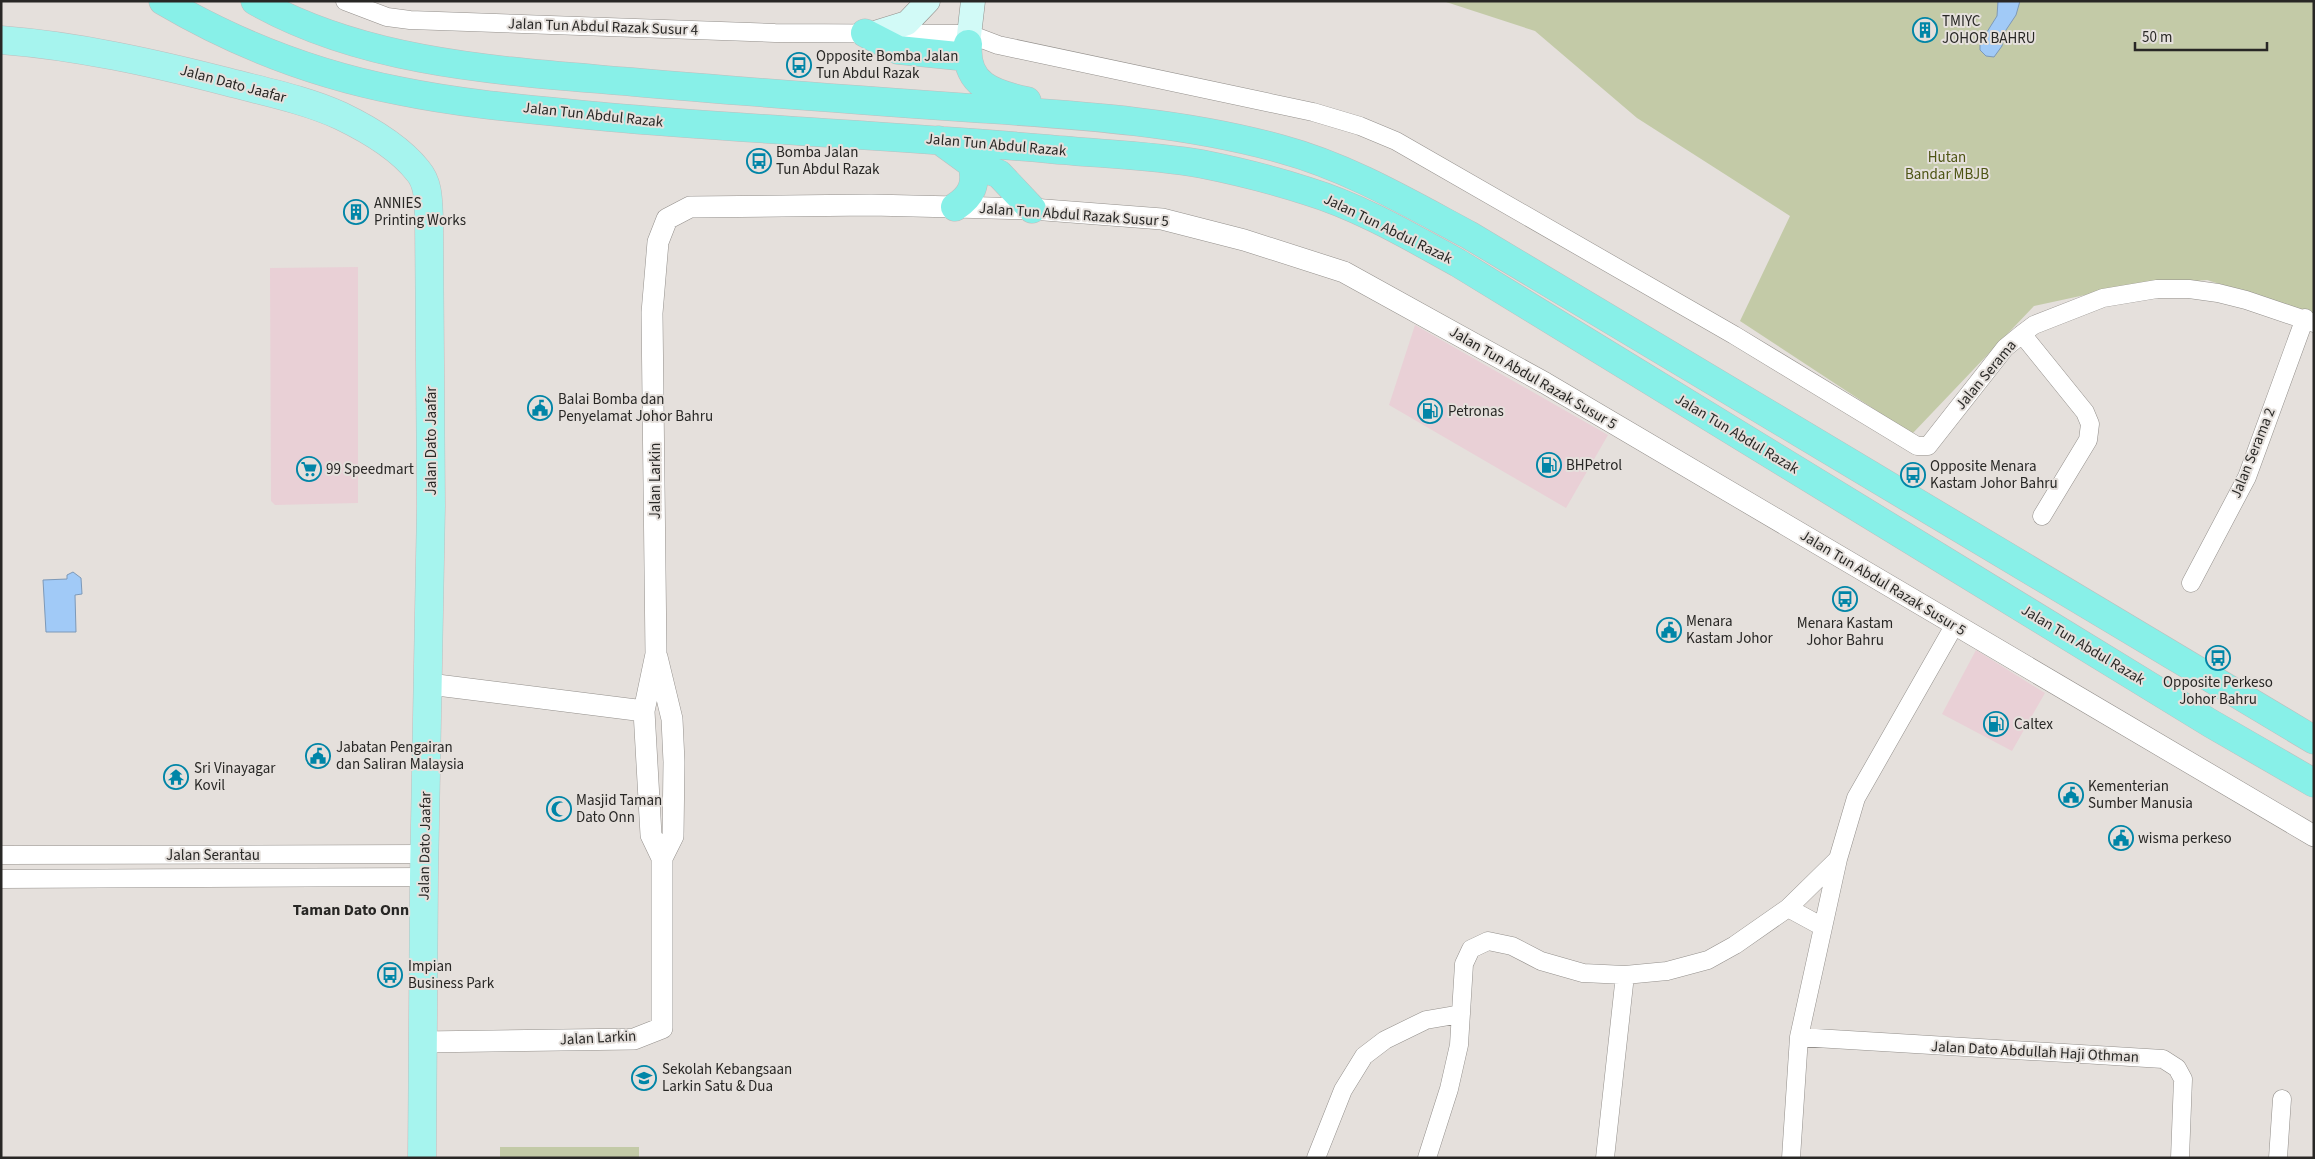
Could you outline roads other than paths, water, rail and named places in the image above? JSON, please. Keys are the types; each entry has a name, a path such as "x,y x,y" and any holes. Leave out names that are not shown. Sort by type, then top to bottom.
{"highway":[{"name":"Jalan Tun Abdul Razak","path":"163,1 207,27 282,57 353,80 403,92 525,109 666,123 940,140 1201,164 1309,191 1366,214 1458,263 2210,724 2314,783"},
{"name":"Jalan Tun Abdul Razak","path":"255,1 297,22 365,44 405,54 478,66 774,95 1092,117 1188,130 1262,144 1330,166 1370,183 1469,235 2314,740"},
{"path":"872,32 898,50 968,45 973,74 988,88 1001,96 1092,117"},
{"path":"940,140 972,164 999,174 1032,209"},
{"path":"955,207 966,200 972,191 975,182 972,164"}],"main road":[{"path":"872,32 907,23 928,1"},
{"path":"968,45 973,1"},
{"name":"Jalan Dato Jaafar","path":"1,40 29,42 143,61 260,90 318,108 360,126 389,144 418,171 425,183 429,218 431,497 429,684 424,865 422,1158"}],"street":[{"name":"Jalan Tun Abdul Razak Susur 4","path":"345,1 387,17 410,20 736,32 872,32"},
{"name":"Jalan Serama","path":"968,45 998,45 1313,112 1360,126 1396,141 1734,335 1917,446 1928,446 2005,348 2022,334 2034,325 2102,298 2157,289 2188,289 2218,293 2309,321"},
{"name":"Jalan Tun Abdul Razak Susur 5","path":"667,219 690,207 871,205 1032,209 1162,219 1253,243 1344,272 1545,383 1954,626 2314,836"},
{"name":"Jalan Larkin","path":"422,1042 634,1039 662,1028 662,858 651,835 644,711 656,654 652,313 658,242 667,219"},
{"name":"Jalan Serama 2","path":"2191,583 2247,477 2309,321"},
{"path":"2022,334 2085,412 2090,424 2088,440 2042,516"},
{"path":"1791,1158 1799,1037 1838,859 1856,798 1954,626"},
{"name":"Jalan Larkin","path":"656,654 672,719 674,773 673,836 662,858"},
{"path":"429,684 644,711 674,773"},
{"name":"Jalan Serantau","path":"1,855 424,865"},
{"path":"1426,1158 1451,1081 1459,1045 1464,964 1471,949 1488,941 1512,946 1541,961 1583,974 1625,975 1667,971 1708,960 1735,945 1788,908 1838,859"},
{"name":"Jalan Serantau","path":"1,879 424,865"},
{"path":"1788,908 1823,927"},
{"path":"1606,1158 1625,975"},
{"path":"1316,1158 1343,1090 1364,1056 1385,1040 1426,1020 1461,1014"},
{"name":"Jalan Dato Abdullah Haji Othman","path":"1799,1037 2163,1060 2176,1068 2183,1079 2180,1158"},
{"path":"2278,1158 2282,1099"}],"water":[{"path":"1998,1 2020,1 2016,15 2004,33 2002,46 1994,57 1986,56 1980,50 1980,43 1997,16"},
{"path":"73,572 81,578 82,594 75,595 76,632 46,632 43,580 67,579 67,575"}],"place":[{"name":"TMIYC JOHOR BAHRU","path":"1925,30"},
{"name":"Opposite Bomba Jalan Tun Abdul Razak","path":"799,65"},
{"name":"Bomba Jalan Tun Abdul Razak","path":"759,161"},
{"name":"ANNIES Printing Works","path":"356,212"},
{"name":"Balai Bomba dan Penyelamat Johor Bahru","path":"540,408"},
{"name":"Petronas","path":"1430,411"},
{"name":"BHPetrol","path":"1549,465"},
{"name":"99 Speedmart","path":"309,469"},
{"name":"Opposite Menara Kastam Johor Bahru","path":"1913,475"},
{"name":"Menara Kastam Johor Bahru","path":"1845,599"},
{"name":"Menara Kastam Johor","path":"1669,630"},
{"name":"Opposite Perkeso Johor Bahru","path":"2218,658"},
{"name":"Caltex","path":"1996,724"},
{"name":"Jabatan Pengairan dan Saliran Malaysia","path":"318,756"},
{"name":"Sri Vinayagar Kovil","path":"176,777"},
{"name":"Kementerian Sumber Manusia","path":"2071,795"},
{"name":"Masjid Taman Dato Onn","path":"559,809"},
{"name":"wisma perkeso","path":"2121,838"},
{"name":"Impian Business Park","path":"390,975"},
{"name":"Sekolah Kebangsaan Larkin Satu & Dua","path":"644,1078"}],"district":[{"name":"Taman Dato Onn","path":"351,910"}],"park label":[{"name":"Hutan Bandar MBJB","path":"1947,166"}]}
